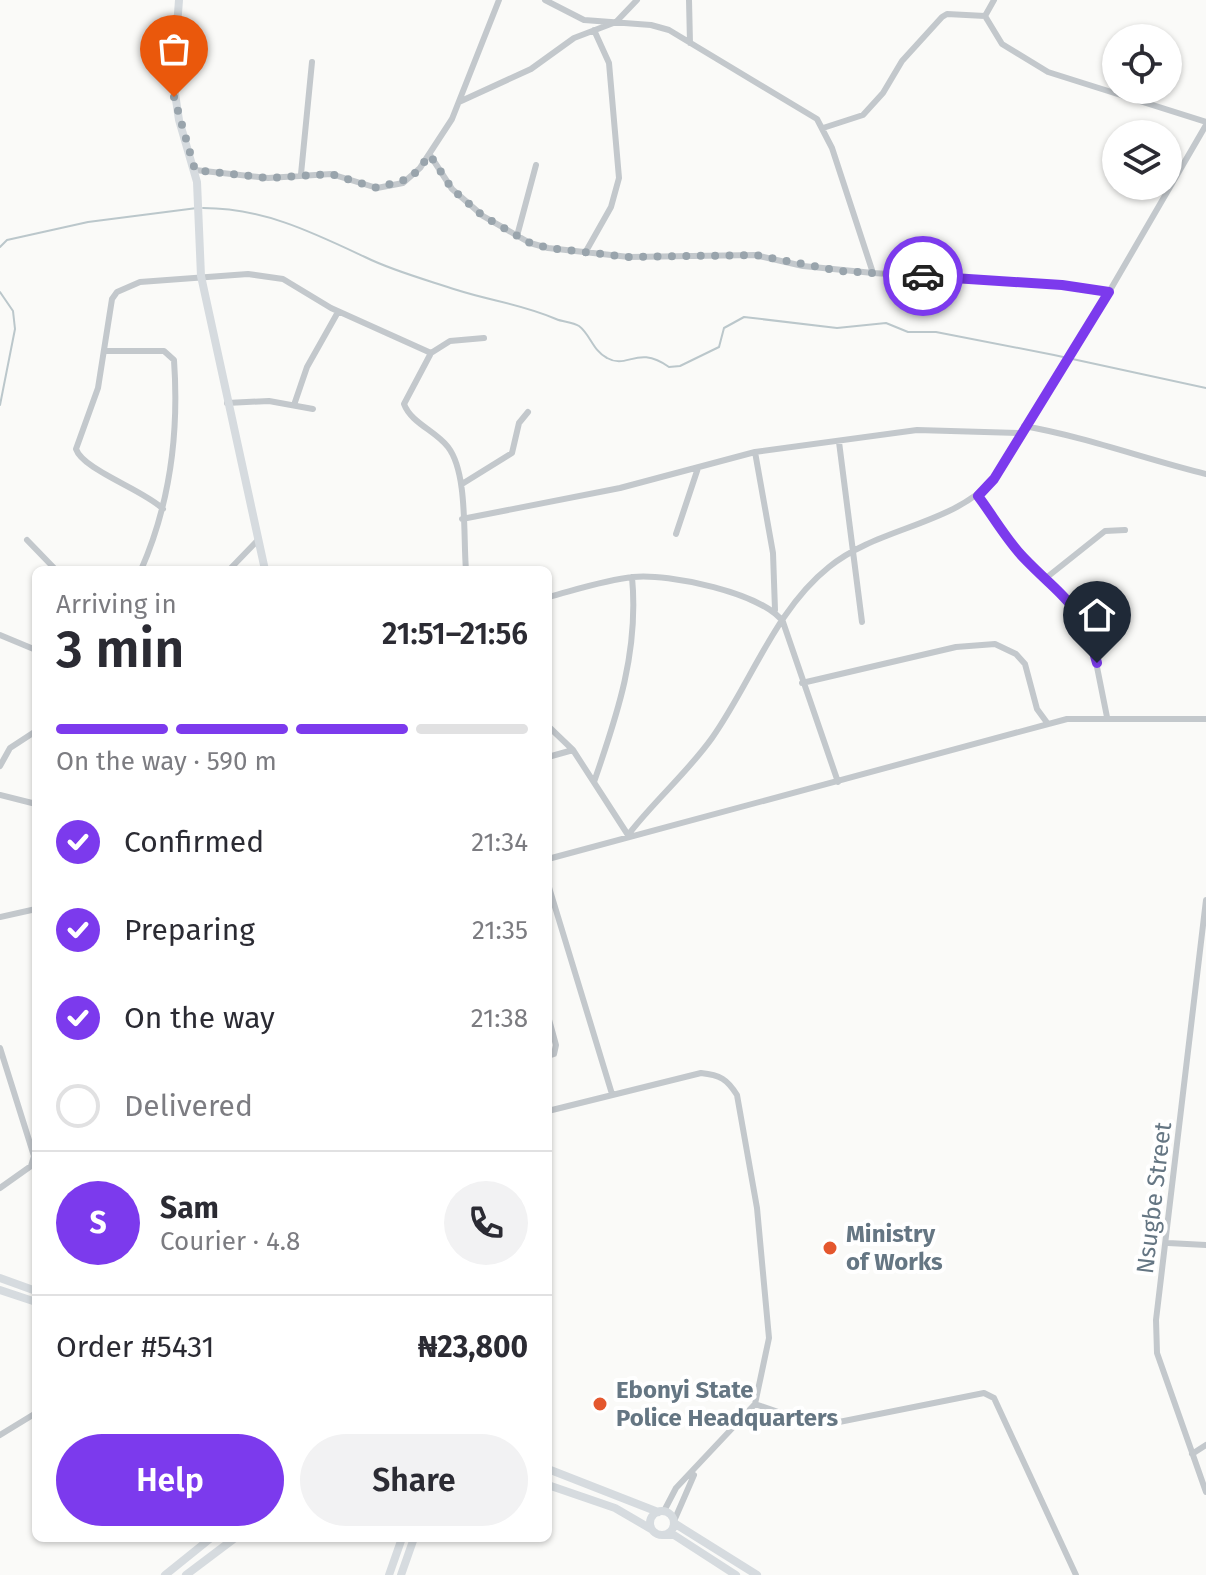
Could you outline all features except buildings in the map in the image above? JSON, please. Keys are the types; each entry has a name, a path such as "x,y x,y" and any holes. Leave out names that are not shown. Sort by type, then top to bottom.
{"main road":[{"path":"179,0 173,80 179,120 195,170 201,276 264,566"},
{"path":"0,1278 32,1290"},
{"path":"0,1290 32,1301"},
{"path":"552,1471 661,1512 757,1575"},
{"path":"552,1486 615,1508 661,1535 674,1535 736,1575"},
{"path":"651,1529 650,1521 661,1512"},
{"path":"661,1535 672,1531 674,1522"},
{"path":"165,1575 206,1542"},
{"path":"186,1575 230,1542"},
{"path":"389,1575 401,1542"},
{"path":"401,1575 413,1542"},
{"path":"189,1555 198,1565"}],"street":[{"path":"195,170 268,178 331,174 366,186 386,187 411,178 430,155 459,103 499,0"},
{"path":"545,0 584,20 651,25 669,30 807,112 823,128 873,273"},
{"path":"459,103 531,69 574,38 616,22 637,0"},
{"path":"689,0 690,43"},
{"path":"985,16 994,0"},
{"path":"823,128 863,115 883,93 902,61 942,17 985,16"},
{"path":"628,835 712,737 783,622 813,582 852,551 978,496 994,479 1109,292 1206,124 1048,72 1002,44 985,16"},
{"path":"585,253 611,207 619,178 609,63 594,30"},
{"path":"301,174 312,62"},
{"path":"430,155 463,200 483,216 517,236 548,248 629,257 755,255 803,266 1062,285 1109,292"},
{"path":"517,236 536,165"},
{"path":"163,509 77,455 76,444 98,388 109,308 117,292 140,282 201,276 248,274 283,279 338,312 431,353"},
{"path":"294,405 307,367 338,312"},
{"path":"466,566 462,484 455,457 446,443 410,416 404,404 431,353 450,341 484,338"},
{"path":"105,351 164,351 174,360 174,441 163,509 142,566"},
{"path":"227,403 250,400 313,409"},
{"path":"462,484 512,453 519,423 528,412"},
{"path":"462,519 698,468 755,452 917,430 1022,429 1085,437 1129,455 1206,474"},
{"path":"839,442 862,622"},
{"path":"755,452 773,553 775,610 783,622 838,782"},
{"path":"676,534 698,468"},
{"path":"978,496 1021,555 1068,597 1090,632 1107,717"},
{"path":"1046,578 1105,531 1125,530"},
{"path":"27,540 52,566"},
{"path":"233,566 257,541"},
{"path":"552,596 632,577 682,581 732,593 775,610"},
{"path":"594,782 625,688 633,650 632,577"},
{"path":"0,635 32,648"},
{"path":"802,683 956,647 995,644 1016,654 1025,664 1037,709 1048,724"},
{"path":"552,858 628,835 1086,716 1206,722"},
{"path":"552,730 573,750 628,835"},
{"path":"0,766 10,748 32,734"},
{"path":"552,756 573,750"},
{"path":"0,795 32,803"},
{"path":"552,897 612,1094"},
{"name":"Nsugbe Street","path":"1206,900 1168,1243 1156,1320 1157,1353 1206,1492"},
{"path":"0,917 32,910"},
{"path":"552,1030 556,1045 552,1055"},
{"path":"0,1048 32,1150"},
{"path":"552,1110 701,1073 718,1075 729,1083 737,1095 757,1208 769,1338 755,1404 696,1471 676,1488 661,1512"},
{"path":"0,1188 32,1163"},
{"path":"1168,1243 1206,1245"},
{"path":"755,1404 819,1426 984,1393 994,1398 1076,1575"},
{"path":"0,1435 32,1415"},
{"path":"1192,1454 1206,1445"},
{"path":"674,1522 696,1471"}],"waterway":[{"path":"0,247 7,240 88,222 197,208"},
{"path":"203,208 246,212 287,223 399,271 576,325 583,329 602,355 614,361 641,357 669,367 680,366 719,347 724,328 744,317 837,328 886,323 908,332 936,332 1206,388"},
{"path":"0,292 13,311 15,329 0,405"}],"way so far":[{"path":"174,97 195,170 268,178 331,174 377,188 403,183 430,155 452,189 483,216 530,243 548,248 629,257 755,255 840,271 923,276"}],"place":[{"name":"Ministry of Works","path":"830,1248"},
{"name":"Ebonyi State Police Headquarters","path":"600,1404"}],"route":[{"path":"923,276 1062,285 1109,292 994,479 978,496 1021,555 1068,597 1079,611 1090,632 1097,663"}]}
